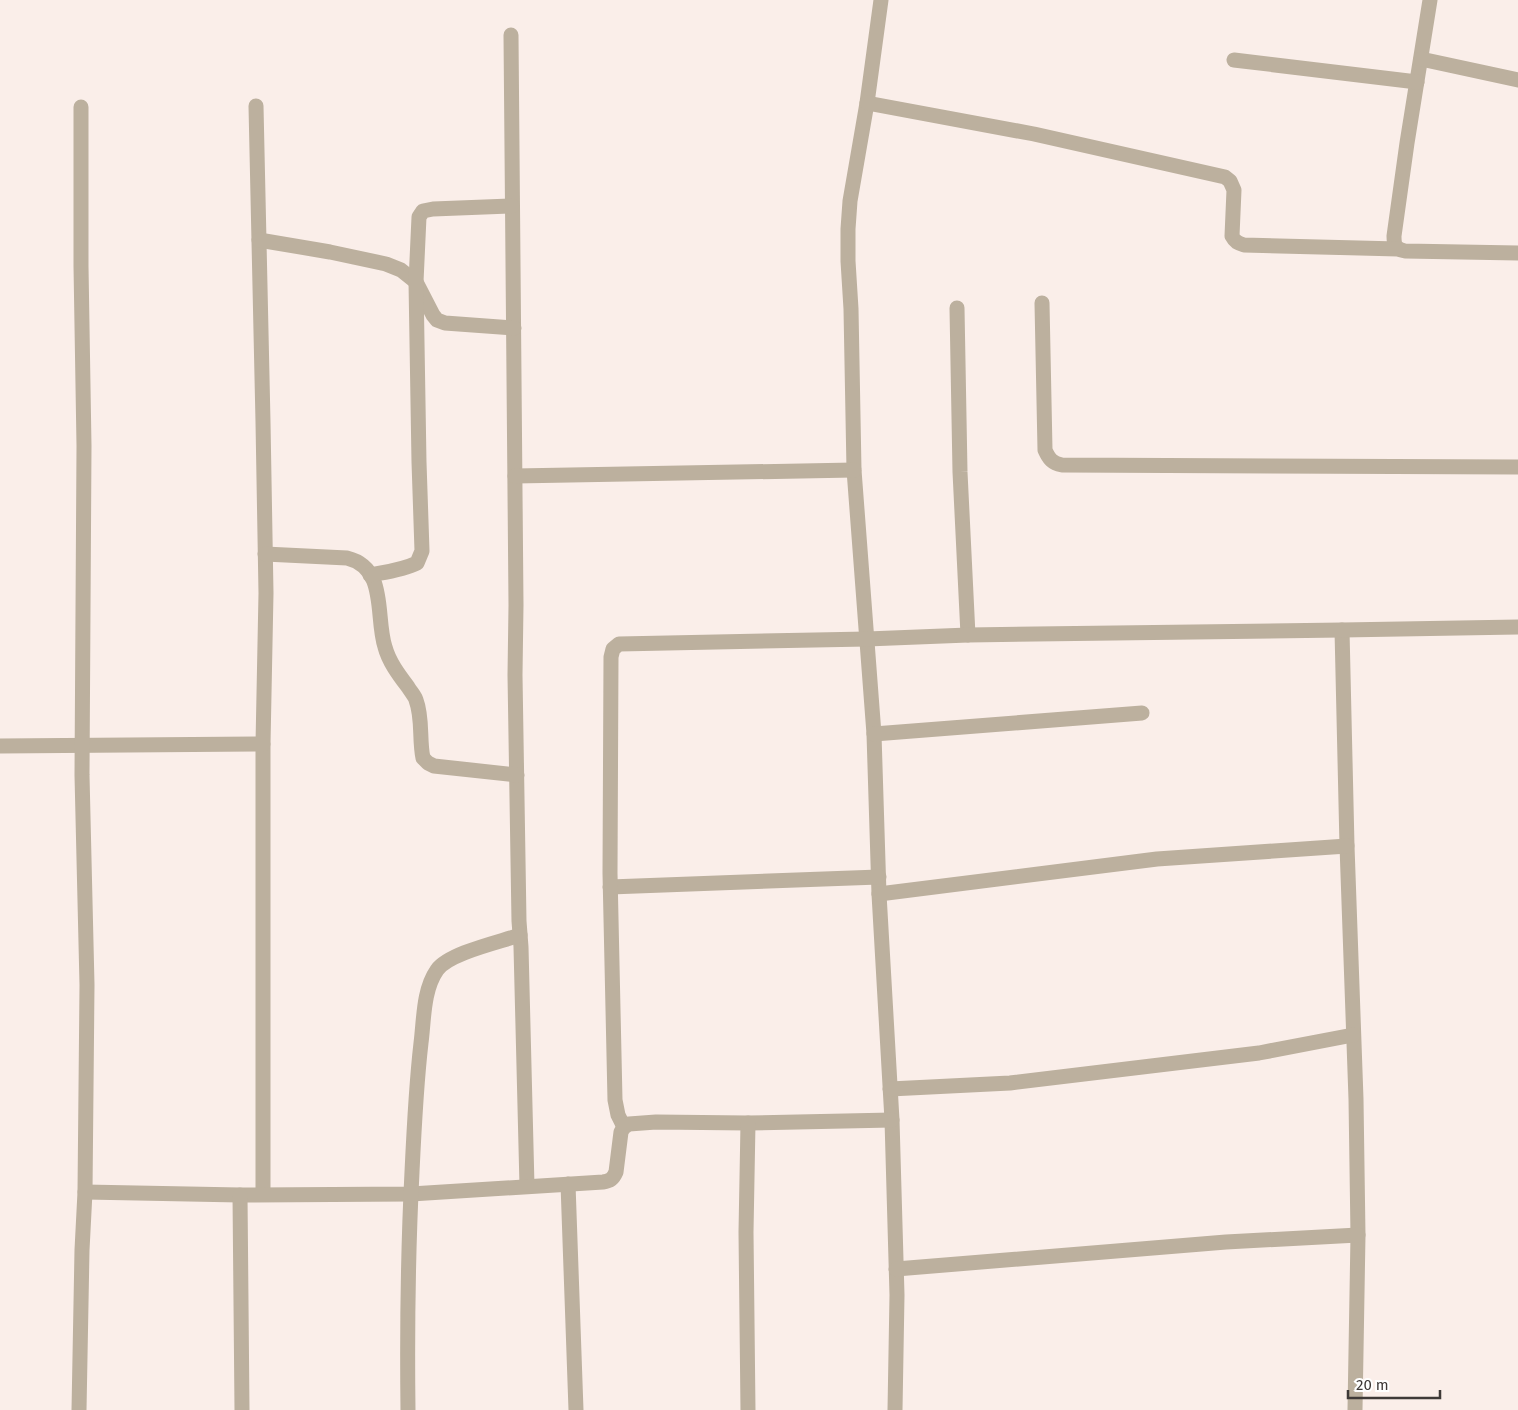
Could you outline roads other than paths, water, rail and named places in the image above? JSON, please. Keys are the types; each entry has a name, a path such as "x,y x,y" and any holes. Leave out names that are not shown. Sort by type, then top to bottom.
{"street":[{"path":"881,0 867,103 850,202 848,261 851,309 854,470 874,734 879,877 892,1120 897,1295 895,1410"},
{"path":"1398,250 1394,245 1394,236 1430,0"},
{"path":"511,35 515,675 520,935 528,1186"},
{"path":"1421,59 1518,80"},
{"path":"1234,60 1417,82"},
{"path":"867,103 1034,134 1225,177 1230,181 1234,190 1232,236 1234,241 1244,245 1518,253"},
{"path":"256,106 265,554 264,1194"},
{"path":"79,1410 85,1192 87,985 82,745 84,446 81,107"},
{"path":"370,575 413,566 418,563 422,551 418,462 416,282 419,217 423,211 433,209 512,206"},
{"path":"259,240 386,264 401,270 416,282 437,320 445,323 514,328"},
{"path":"1042,303 1045,450 1048,458 1055,463 1062,465 1518,467"},
{"path":"957,308 960,472 968,635"},
{"path":"515,476 854,470"},
{"path":"265,554 347,558 357,561 366,569 375,582 379,598 380,621 385,647 390,660 416,699 423,758 434,766 517,775"},
{"path":"624,1127 618,1116 616,1100 610,886 611,657 613,649 619,644 968,635 1518,627"},
{"path":"1342,630 1346,846 1358,1235 1355,1410"},
{"path":"874,734 1142,713"},
{"path":"0,746 264,744"},
{"path":"880,894 1157,859 1346,846"},
{"path":"610,886 879,877"},
{"path":"408,1410 407,1315 411,1194 416,1087 427,996 438,968 462,953 520,935"},
{"path":"890,1089 1010,1084 1259,1053 1353,1035"},
{"path":"85,1192 240,1195 411,1194 603,1182 613,1178 616,1172 621,1132 629,1124 656,1122 748,1123 892,1120"},
{"path":"748,1123 746,1232 748,1410"},
{"path":"568,1184 576,1410"},
{"path":"240,1195 242,1410"},
{"path":"896,1269 1226,1242 1358,1235"}]}
